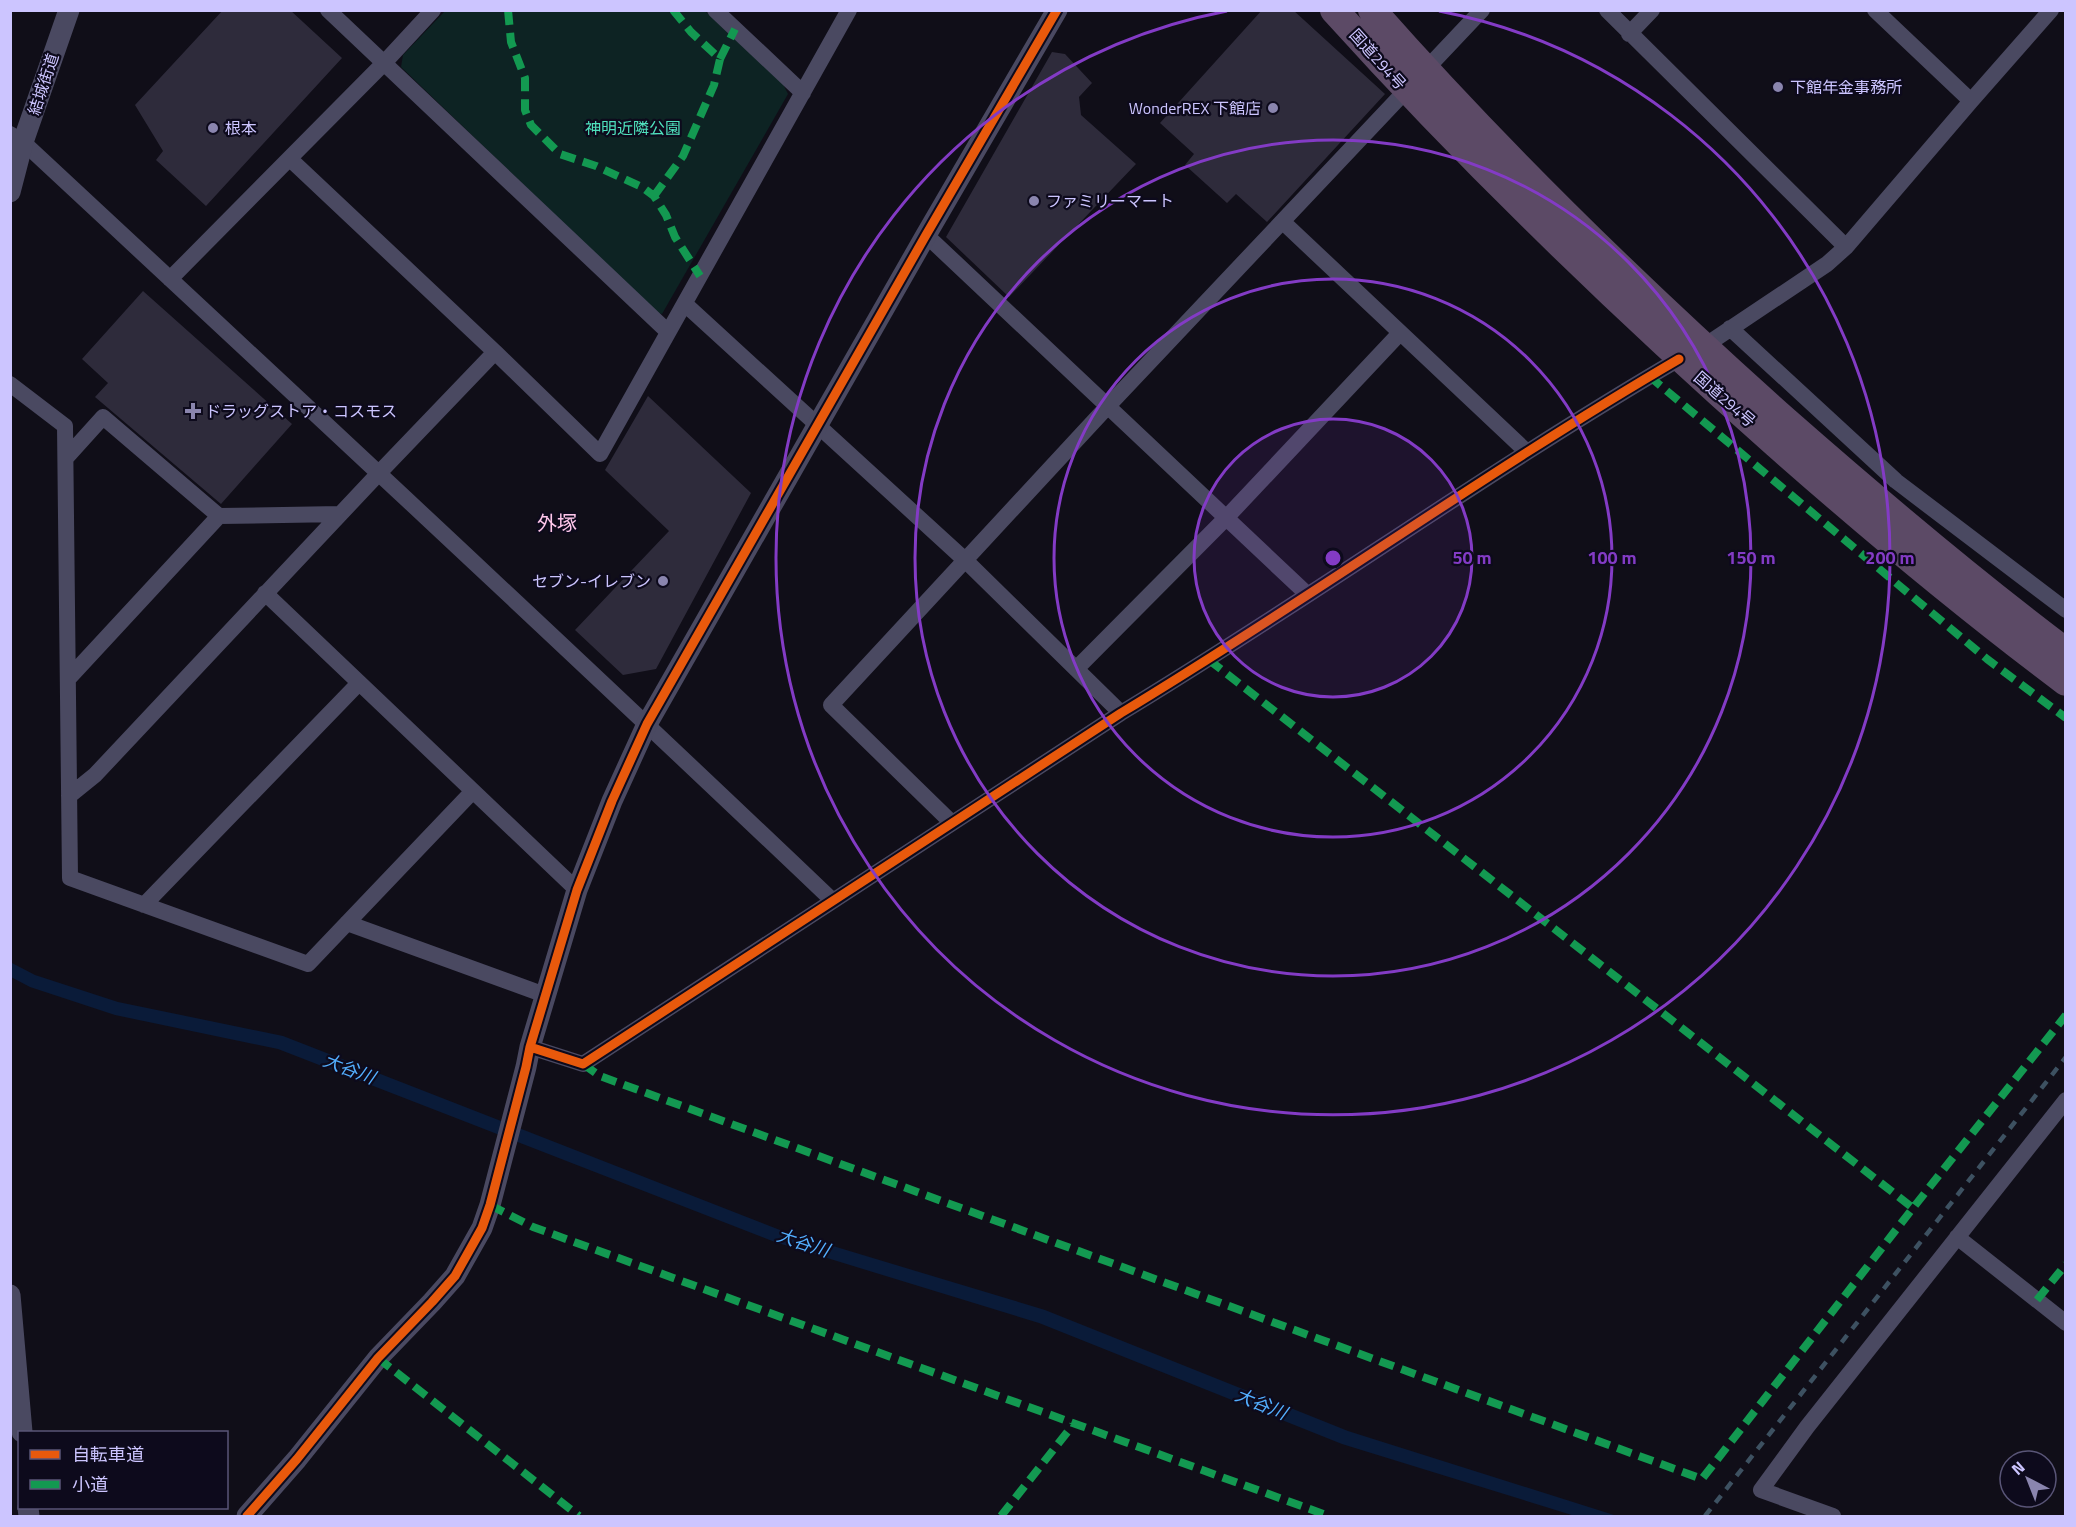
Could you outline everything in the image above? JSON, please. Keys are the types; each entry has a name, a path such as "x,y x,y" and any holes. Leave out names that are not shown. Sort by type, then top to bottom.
{"highway":[{"name":"国道294号","path":"1334,10 1406,91 1569,255 1691,353"},
{"name":"国道294号","path":"1372,10 1425,70 1691,353 1881,537 2054,653 2066,682"}],"street":[{"name":"結城街道","path":"10,192 17,138 69,10"},
{"path":"328,10 668,332"},
{"path":"170,279 384,63 433,10"},
{"path":"715,10 803,93"},
{"path":"290,159 600,454 849,10"},
{"path":"247,1516 297,1460 378,1358 455,1276 482,1228 545,995 577,890 612,801 647,724 1057,10"},
{"path":"952,823 831,705 1107,406 1482,10"},
{"path":"1607,10 1846,246"},
{"path":"1629,34 1652,10"},
{"path":"1875,10 1971,100"},
{"path":"528,1057 583,1064 1121,713 1209,660 1527,452 1691,353 1827,264 1846,246 2051,10"},
{"path":"17,138 379,473 832,901"},
{"path":"1283,222 1527,452"},
{"path":"926,235 1307,594"},
{"path":"685,304 965,560 1121,713"},
{"path":"1730,328 1896,481 2066,610"},
{"path":"1076,669 1226,518 1400,333"},
{"path":"69,796 95,776 265,593 495,352"},
{"path":"10,384 65,426 70,878 308,964 473,791"},
{"path":"66,458 103,417 219,516 340,514"},
{"path":"68,679 219,516"},
{"path":"265,593 577,890"},
{"path":"144,904 359,683"},
{"path":"347,923 545,995"},
{"path":"1833,1516 1761,1490 1807,1427 2066,1100"},
{"path":"1957,1237 2066,1323"},
{"path":"10,1295 22,1431"}],"green space":[{"name":"神明近隣公園","path":"445,11 705,11 783,84 788,94 662,314 656,312 401,67 403,55"}],"water":[{"name":"大谷川","path":"10,962 35,975 118,1002 283,1036 780,1230 1045,1310 1348,1431 1614,1515 1628,1516 1575,1516 1342,1444 1039,1323 775,1242 278,1049 115,1015 30,987 11,977"}],"building":[{"name":"根本","path":"223,10 290,10 342,58 206,206 156,160 163,151 135,105"},
{"name":"WonderREX 下館店","path":"1262,10 1293,10 1385,94 1267,222 1236,194 1227,203 1185,165 1194,154 1160,123"},
{"name":"ファミリーマート","path":"1052,52 1065,54 1092,83 1079,97 1081,115 1136,164 1009,297 946,237"},
{"name":"ドラッグストア・コスモス","path":"143,291 292,424 221,504 95,397 108,383 82,359"},
{"name":"セブン-イレブン","path":"648,396 751,493 656,669 623,675 575,630 669,531 605,470"}],"railway":[{"path":"1705,1516 2066,1057"}],"marked path":[{"path":"508,10 511,42 525,78 525,110 531,125 560,154 596,166 642,187 654,196 666,215 675,237 700,276"},
{"path":"654,196 683,156 714,85 720,59 691,32 673,10"},
{"path":"720,59 735,29"},
{"path":"1649,376 1987,659 2066,718"},
{"path":"1209,660 1913,1208"},
{"path":"583,1064 600,1076 1702,1479 2066,1015"},
{"path":"490,1205 533,1227 1329,1516"},
{"path":"2037,1300 2066,1264"},
{"path":"378,1358 579,1516"},
{"path":"1001,1516 1073,1425"}],"cycle path":[{"path":"247,1516 297,1459 378,1358 455,1276 482,1228 490,1205 530,1047 577,890 612,801 647,724 1057,10"},
{"path":"530,1047 583,1064 1121,713 1538,445 1679,359"}],"place":[{"name":"下館年金事務所","path":"1778,87"},
{"name":"WonderREX 下館店","path":"1273,108"},
{"name":"根本","path":"213,128"},
{"name":"ファミリーマート","path":"1034,201"},
{"name":"ドラッグストア・コスモス","path":"193,411"},
{"name":"セブン-イレブン","path":"663,581"}],"district":[{"name":"外塚","path":"557,523"}]}
